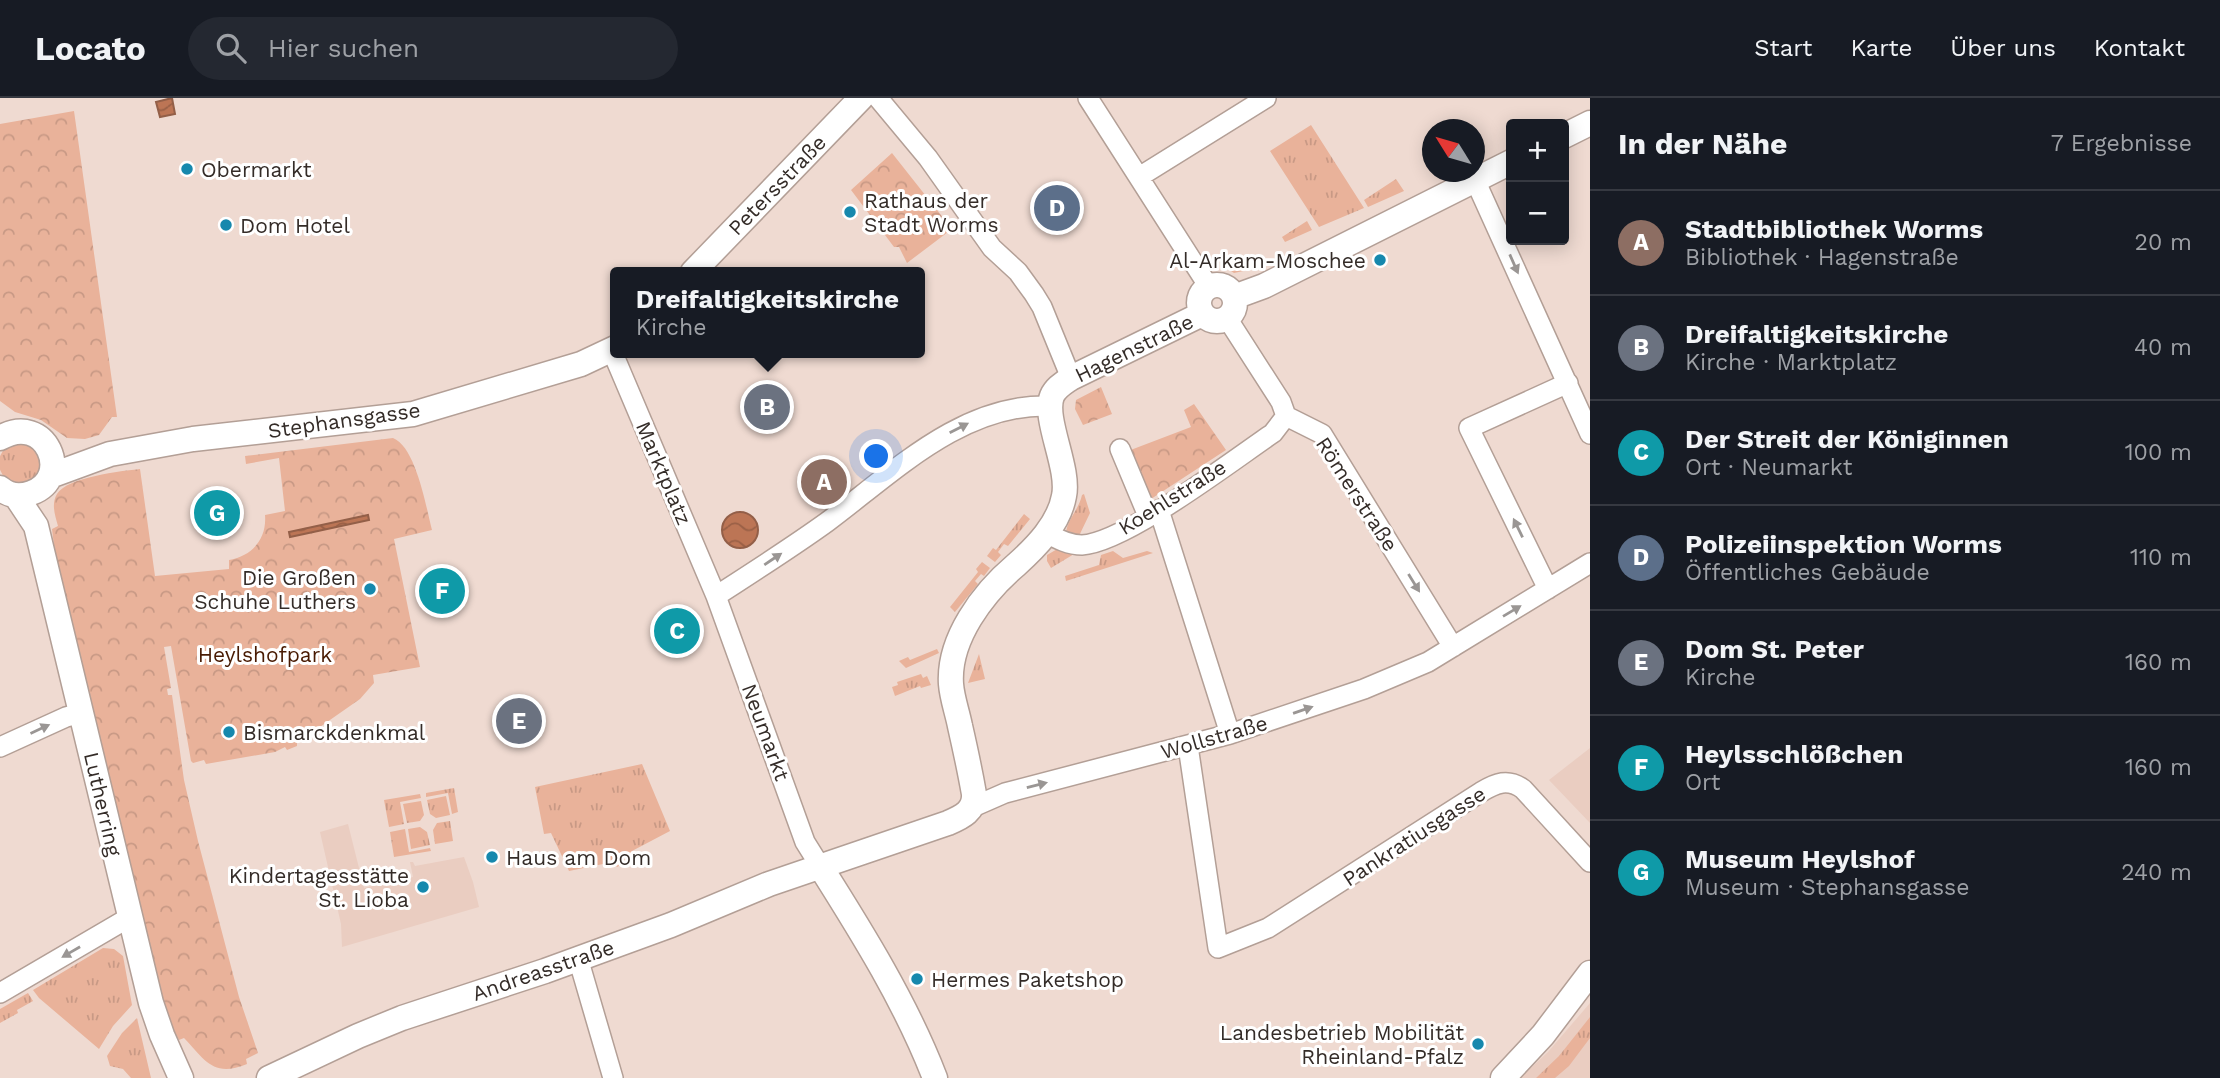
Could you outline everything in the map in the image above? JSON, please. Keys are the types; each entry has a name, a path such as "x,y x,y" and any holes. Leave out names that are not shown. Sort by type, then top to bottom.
{"street":[{"name":"Petersstraße","path":"698,267 862,98"},
{"path":"878,98 928,158 992,248 1018,272 1034,294 1042,307 1071,379"},
{"path":"1088,98 1209,287"},
{"path":"1139,177 1266,98"},
{"path":"1569,134 1590,123"},
{"path":"1485,175 1506,164"},
{"path":"1286,416 1231,308 1229,289 1222,286 1209,287 1203,291 1199,298 1202,314 1212,321 1231,308 1264,286 1471,182"},
{"path":"1476,182 1590,434"},
{"name":"Hagenstraße","path":"1050,405 1059,386 1202,314"},
{"name":"Stephansgasse","path":"8,492 26,495 45,482 110,454 193,439 413,414 581,364 610,350"},
{"name":"Marktplatz","path":"617,358 716,596"},
{"path":"1548,589 1469,428 1568,383"},
{"path":"716,596 815,531 903,464 948,434 977,419 1003,411 1050,405 1065,487 1061,509 1042,538 1008,572 981,605 959,640 953,656 953,699 974,794 973,807"},
{"name":"Koehlstraße","path":"1042,538 1079,545 1091,544 1121,531 1153,513 1273,433 1286,416"},
{"name":"Römerstraße","path":"1286,416 1322,434 1453,647"},
{"path":"3,432 31,432 40,438 50,451"},
{"path":"1120,449 1153,513 1230,734"},
{"name":"Stephansgasse","path":"50,451 110,454"},
{"name":"Lutherring","path":"50,451 52,466 45,482 36,526 155,1018 181,1078"},
{"name":"Lutherring","path":"8,492 36,526"},
{"name":"Wollstraße","path":"820,866 948,823 964,816 973,807 1005,793 1230,734 1364,689 1428,662 1590,563"},
{"name":"Neumarkt","path":"716,596 806,842 820,866"},
{"path":"0,747 66,717 82,713"},
{"name":"Pankratiusgasse","path":"1188,746 1218,948 1268,928 1481,792 1501,783 1513,783 1523,789 1590,862"},
{"path":"820,866 887,976 912,1024 935,1078"},
{"name":"Andreasstraße","path":"268,1078 302,1070 402,1018 578,958 820,866"},
{"path":"0,993 130,917"},
{"path":"578,958 613,1078"},
{"path":"1503,1078 1535,1044 1590,973"}],"shaded area":[{"path":"1590,748 1590,823 1549,780"},
{"name":"Kindertagesstätte St. Lioba","path":"348,824 364,888 413,877 410,862 415,866 464,857 479,907 342,947 341,924 320,832"},
{"path":"1590,1003 1590,1078 1520,1078 1548,1052"}],"green space":[{"path":"74,111 117,417 112,417 99,435 85,439 67,438 41,420 15,412 0,401 0,124"},
{"path":"1311,125 1364,208 1319,227 1270,151"},
{"path":"892,153 952,229 907,263 899,247 894,247 851,190"},
{"path":"1396,179 1404,191 1368,207 1364,200"},
{"path":"1307,221 1312,230 1285,242 1282,237"},
{"path":"1234,257 1239,264 1245,260 1248,270 1234,273 1222,265"},
{"path":"1101,387 1112,414 1083,425 1075,409 1076,400"},
{"path":"1194,404 1226,450 1151,499 1128,451 1191,427 1184,410"},
{"name":"Heylshofpark","path":"393,438 408,453 414,465 432,530 394,539 420,667 373,675 374,683 360,699 297,743 297,746 206,764 204,760 193,763 171,646 164,647 171,688 167,689 168,695 172,695 184,780 198,841 239,997 258,1053 246,1059 247,1064 235,1068 218,1068 204,1060 184,1038 179,1040 164,1012 55,554 52,529 58,526 54,510 55,498 63,488 83,479 140,469 155,576 229,569 229,560 245,555 261,539 265,515 285,511 279,458 246,464 245,456"},
{"path":"20,442 35,448 41,463 35,478 20,484 5,478 -1,463 5,448"},
{"path":"1084,494 1090,513 1078,538 1066,533"},
{"path":"1024,514 1030,519 1008,546 1004,544 998,552 1001,555 995,562 987,556 993,548 996,550"},
{"path":"1059,548 1079,551 1051,568 1047,555"},
{"path":"1113,551 1123,558 1147,551 1153,553 1066,581 1065,576 1099,565 1101,555"},
{"path":"982,562 990,568 984,576 981,574 975,581 978,584 955,612 950,607 978,572 976,569"},
{"path":"686,618 694,638 664,652 656,630"},
{"path":"937,649 939,653 906,668 899,661 908,657 910,660"},
{"path":"979,654 985,679 968,683"},
{"path":"921,674 923,678 927,676 931,685 920,686 895,696 892,687 898,685 897,682"},
{"path":"642,764 670,831 632,851 634,858 617,867 613,862 569,871 551,833 544,834 535,787"},
{"path":"454,788 458,812 452,814 448,793 426,797 426,793"},
{"path":"420,794 421,798 400,802 404,824 389,827 384,800"},
{"path":"446,796 450,815 436,818 430,814 427,800"},
{"path":"421,801 424,815 420,821 407,823 403,804"},
{"path":"450,821 453,841 435,844 433,830 437,823"},
{"path":"420,827 427,832 430,845 411,849 408,829"},
{"path":"405,829 409,852 430,848 431,851 394,857 390,832"},
{"path":"103,948 114,949 123,956 132,1005 113,1026 99,1049 33,990"},
{"path":"28,993 33,1001 0,1023 0,1009"},
{"path":"1590,1017 1590,1038 1569,1066 1555,1078 1536,1078 1559,1056"},
{"path":"137,1018 151,1078 131,1078 123,1069 110,1066 107,1056 122,1033"}],"water":[{"path":"172,98 175,114 160,117 156,102"},
{"path":"740,512 753,517 758,530 753,543 740,548 727,543 722,530 727,517"},
{"path":"368,515 369,520 290,537 289,532"}],"place":[{"name":"Obermarkt","path":"187,169"},
{"name":"Polizeiinspektion Worms","path":"1057,208"},
{"name":"Rathaus der Stadt Worms","path":"850,212"},
{"name":"Dom Hotel","path":"226,225"},
{"name":"Al-Arkam-Moschee","path":"1380,260"},
{"name":"Dreifaltigkeitskirche","path":"767,407"},
{"name":"Stadtbibliothek Worms","path":"824,482"},
{"name":"Museum Heylshof","path":"217,513"},
{"name":"Die Großen Schuhe Luthers","path":"370,589"},
{"name":"Heylsschlößchen","path":"442,591"},
{"name":"Der Streit der Königinnen","path":"677,631"},
{"name":"Dom St. Peter","path":"519,721"},
{"name":"Bismarckdenkmal","path":"229,732"},
{"name":"Haus am Dom","path":"492,857"},
{"name":"Kindertagesstätte St. Lioba","path":"423,887"},
{"name":"Hermes Paketshop","path":"917,979"},
{"name":"Landesbetrieb Mobilität Rheinland-Pfalz","path":"1478,1044"}]}
